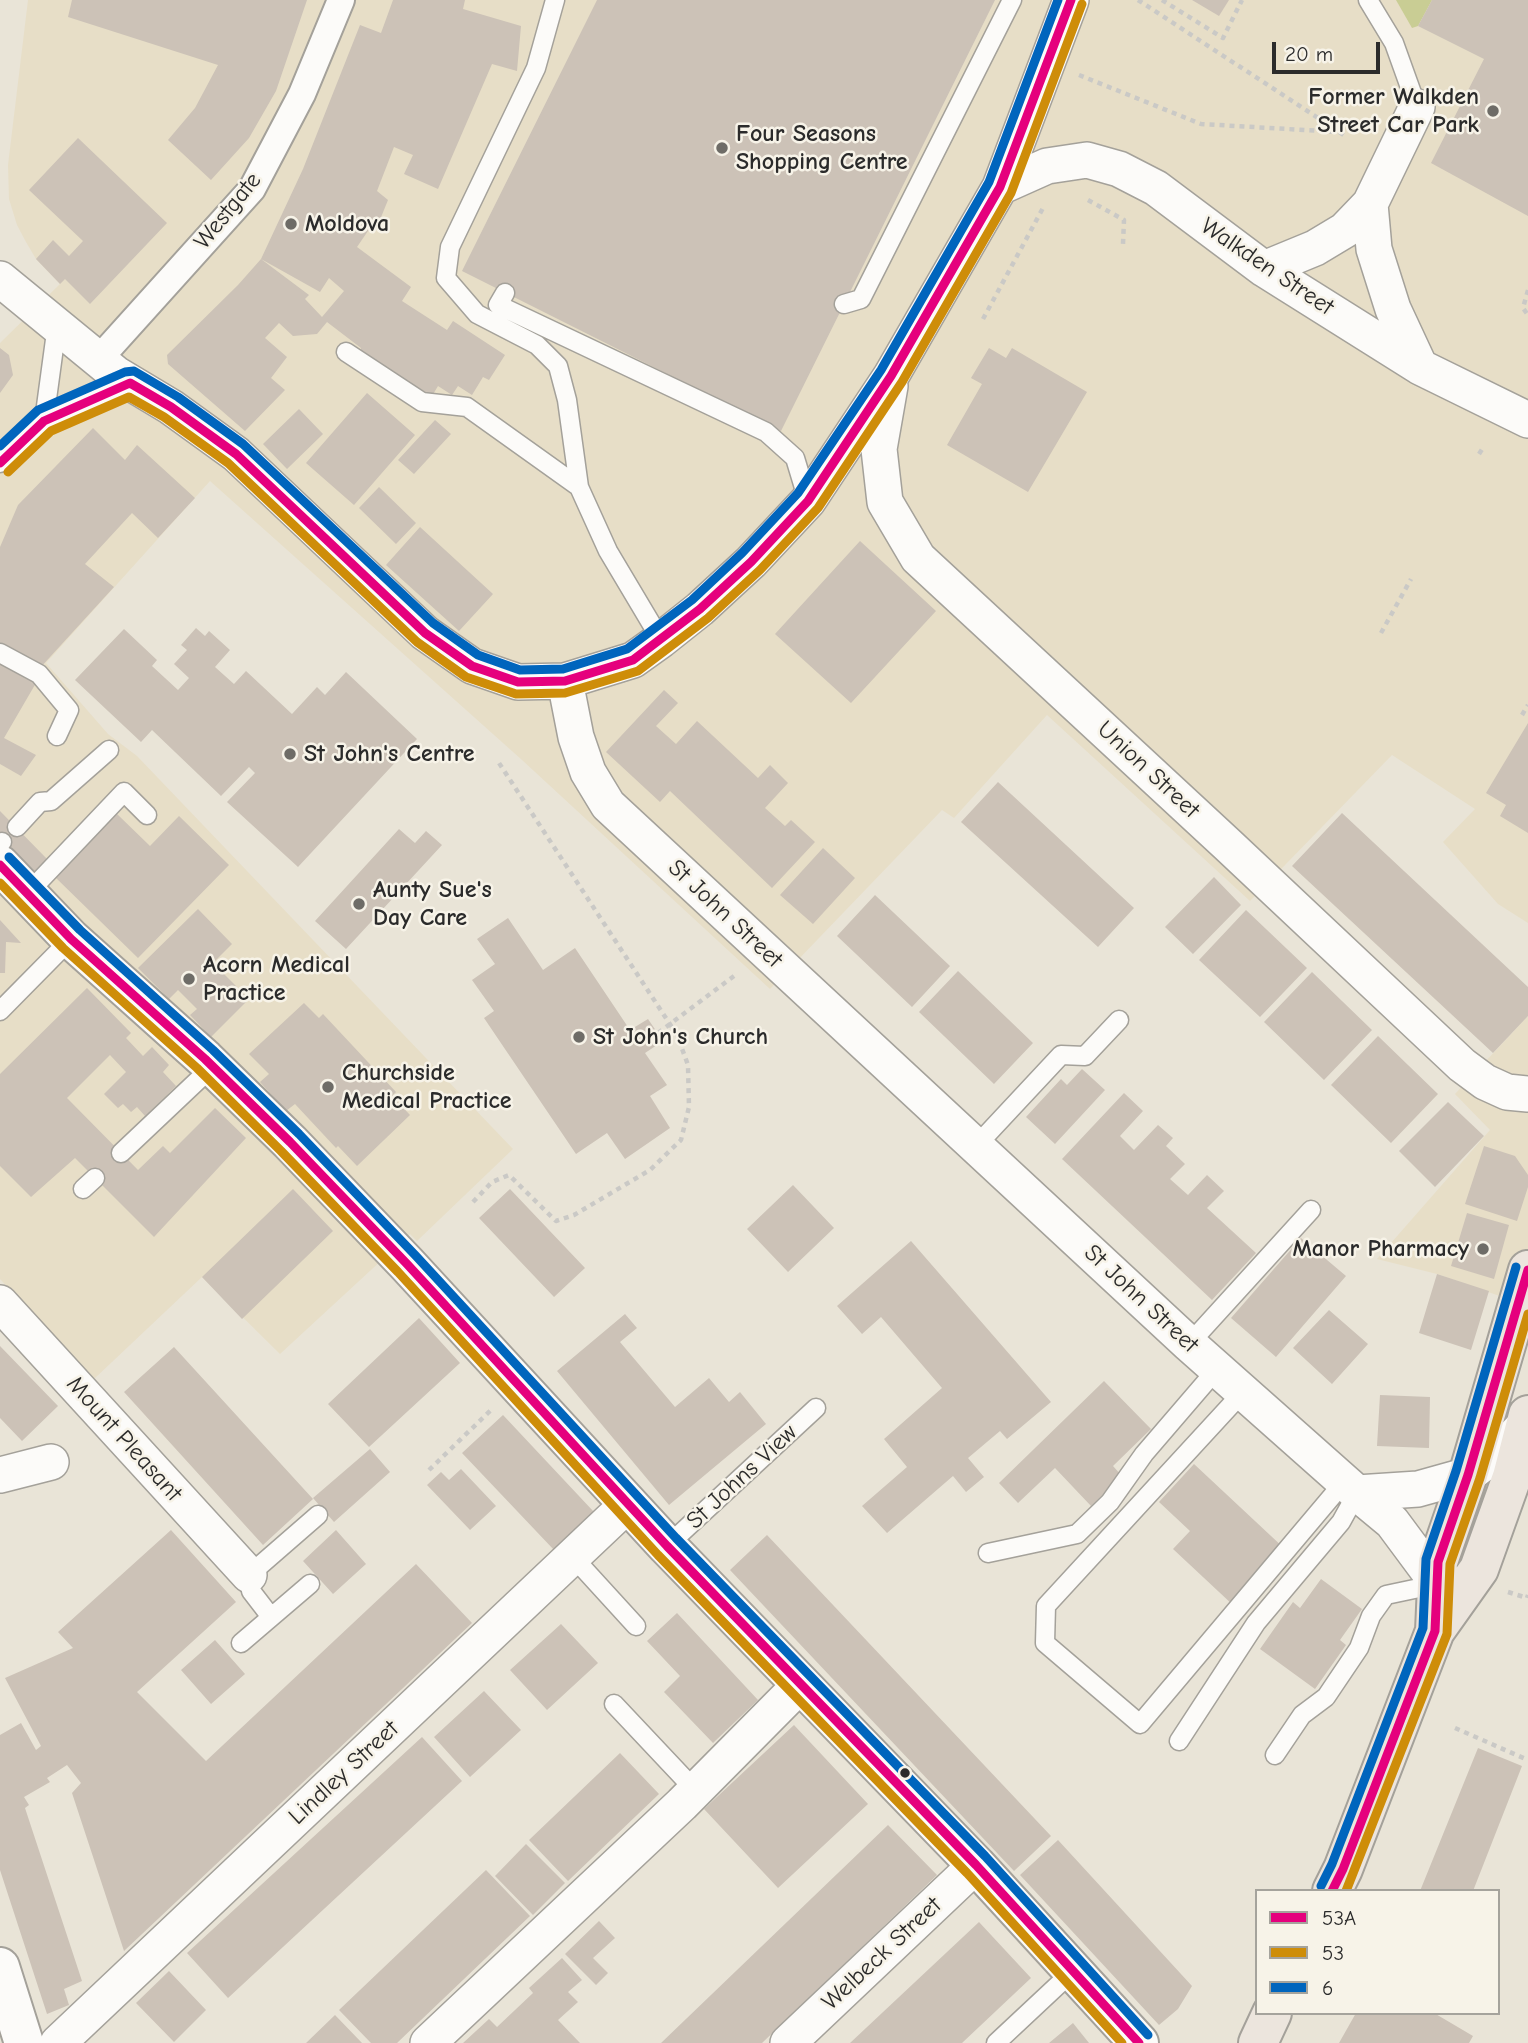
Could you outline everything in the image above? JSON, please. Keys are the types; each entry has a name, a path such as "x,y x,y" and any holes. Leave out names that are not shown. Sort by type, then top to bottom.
{"highway":[{"path":"1436,1631 1438,1562 1468,1475 1528,1270"},
{"path":"1333,1889 1436,1631 1479,1569 1520,1483 1526,1421"},
{"path":"1258,2043 1271,2015"}],"street":[{"name":"Westgate","path":"97,361 252,188 302,94 341,0"},
{"path":"0,250 5,287 57,326 97,361 171,407 236,454 425,633 472,666 518,682 565,681 633,660 662,640 751,562 808,501 891,376 1000,187 1071,0"},
{"path":"1264,269 1315,247 1345,230 1370,204 1417,107"},
{"name":"Walkden Street","path":"1000,187 1047,166 1087,160 1119,169 1156,188 1264,269 1420,367 1528,420"},
{"path":"1370,204 1374,248 1393,309 1420,367"},
{"name":"Union Street","path":"891,376 879,449 885,502 918,558 1462,1065 1485,1082 1507,1092 1528,1094"},
{"name":"St John Street","path":"565,681 576,737 584,761 608,805 1217,1369 1392,1522 1438,1584"},
{"path":"1,850 27,894 71,939 290,1142 667,1546 976,1865 1139,2043"},
{"name":"Mount Pleasant","path":"0,1303 248,1575"},
{"path":"1350,1488 1418,1489 1468,1475 1499,1452 1526,1421"},
{"path":"0,1475 51,1462"},
{"name":"Lindley Street","path":"58,2043 629,1503"},
{"path":"428,2043 695,1790 800,1685"},
{"name":"Welbeck Street","path":"788,2043 976,1865"},
{"path":"0,1967 24,2043"}],"lane":[{"path":"555,0 536,68 450,247 446,278 477,314 537,345 558,366 568,400 579,487 608,551 662,640"},
{"path":"844,304 861,299 1013,0"},
{"path":"1368,0 1394,44 1417,107"},
{"path":"505,293 498,305 766,432 795,458 808,501"},
{"path":"44,421 57,326"},
{"path":"346,352 422,402 467,407 579,487"},
{"path":"0,463 44,421 130,383"},
{"path":"0,653 39,674 69,710 57,736"},
{"path":"17,827 40,802 51,801 109,750"},
{"path":"27,894 124,792 147,816"},
{"path":"0,1011 71,939"},
{"path":"976,1146 1061,1055 1085,1056 1119,1020"},
{"path":"121,1153 212,1067"},
{"path":"1189,1343 1311,1210"},
{"path":"988,1553 1077,1534 1110,1502 1144,1454 1217,1369"},
{"path":"1243,1392 1046,1606 1045,1643 1140,1724 1350,1488"},
{"name":"St Johns View","path":"667,1546 816,1408"},
{"path":"1179,1741 1256,1623 1341,1522 1350,1488"},
{"path":"271,1617 251,1591 248,1575 318,1514"},
{"path":"573,1557 636,1626"},
{"path":"241,1643 310,1584"},
{"path":"1275,1755 1302,1715 1326,1697 1359,1648 1371,1616 1385,1595 1438,1584"},
{"path":"614,1704 695,1790"},
{"path":"996,2043 1073,1970"}],"path":[{"path":"1138,0 1347,137"},
{"path":"1162,0 1223,38 1242,0"},
{"path":"1084,78 1201,124 1339,132"},
{"path":"1078,195 1124,220 1123,244"},
{"path":"983,318 1044,205"},
{"path":"1528,290 1523,308 1528,315"},
{"path":"1479,454 1483,447"},
{"path":"1381,634 1411,579"},
{"path":"1522,715 1528,705"},
{"path":"473,1202 492,1182 509,1175 556,1221 574,1215 650,1170 681,1140 689,1107 688,1065 677,1035 499,763"},
{"path":"657,1033 766,952"},
{"path":"429,1470 518,1384"},
{"path":"1502,1589 1527,1598 1528,1595"},
{"path":"1455,1728 1528,1760"}],"shaded area":[{"path":"28,0 1528,0 1528,923 1498,904 1443,842 1475,809 1392,755 1250,901 1047,715 954,818 942,810 770,989 522,760 210,481 46,663 108,734 137,756 513,1149 417,1241 410,1234 280,1354 202,1277 94,1379 0,1279 0,343 60,284 36,259 17,225 9,199 8,165"},
{"path":"1528,1016 1528,1306 1437,1274 1377,1259 1490,1130 1455,1094"}],"green space":[{"path":"1396,0 1432,0 1418,26 1412,28"}],"building":[{"path":"72,0 307,0 276,91 249,138 211,180 168,140 195,108 218,65 68,17"},
{"path":"393,0 465,0 463,9 521,26 517,71 492,64 438,189 404,174 413,155 394,147 377,191 388,200 375,232 370,228 357,247 411,287 402,301 447,330 453,321 505,355 489,380 483,377 472,395 458,386 452,395 438,386 432,396 360,352 361,348 327,322 317,334 293,336 279,323 265,338 287,357 271,378 285,390 245,431 168,364 167,355 261,259 303,169 360,25 381,33","holes":["261,259 320,292 329,278 344,291 322,317 305,299 309,295"]},
{"name":"Four Seasons Shopping Centre","path":"597,0 995,0 781,431 462,271"},
{"path":"1192,0 1229,0 1219,16"},
{"name":"Former Walkden Street Car Park","path":"1432,0 1528,0 1528,216 1431,163 1484,59 1418,26"},
{"path":"78,138 167,223 90,304 65,279 60,284 36,259 53,240 69,256 83,241 29,190"},
{"path":"0,348 9,355 13,375 0,393"},
{"path":"989,348 1006,358 1012,348 1087,392 1028,492 947,445 982,384 971,378"},
{"path":"367,393 415,435 354,505 306,463"},
{"path":"299,409 323,434 287,469 263,444"},
{"path":"435,420 451,434 414,474 398,460"},
{"path":"93,428 125,460 137,445 195,498 158,538 132,513 85,564 114,587 40,668 0,646 0,547 18,505"},
{"path":"379,487 416,523 396,544 359,508"},
{"path":"420,527 493,594 459,631 386,565"},
{"path":"860,541 936,611 851,703 775,634"},
{"name":"St John's Centre","path":"196,628 205,636 209,631 230,650 215,667 234,684 246,671 292,714 317,687 325,695 346,672 417,739 298,867 227,802 255,773 249,767 221,796 152,730 141,742 75,680 124,629 157,660 152,666 178,690 189,678 174,664 187,650 181,645"},
{"path":"0,662 36,683 4,738 36,755 21,776 0,764"},
{"path":"664,690 678,703 656,726 676,744 697,721 758,778 770,765 788,783 765,808 785,826 791,820 815,842 772,888 670,791 660,802 606,752"},
{"path":"1528,723 1528,833 1500,816 1506,805 1486,793"},
{"path":"998,782 1134,908 1098,947 961,822"},
{"path":"0,811 47,859 33,873 0,840"},
{"path":"116,813 150,846 179,816 229,865 138,958 55,877"},
{"path":"1342,813 1528,987 1528,1016 1493,1053 1292,866"},
{"name":"Aunty Sue's Day Care","path":"399,829 415,843 426,831 442,845 346,949 315,921"},
{"path":"823,848 855,878 813,924 780,895"},
{"path":"1214,877 1241,905 1193,954 1165,927"},
{"path":"875,895 950,966 912,1007 837,936"},
{"name":"Acorn Medical Practice","path":"198,909 232,944 213,963 249,999 211,1037 190,1015 197,1009 178,990 169,999 138,968"},
{"path":"1246,910 1307,968 1260,1017 1199,960"},
{"name":"St John's Church","path":"508,918 543,970 575,948 630,1030 648,1019 663,1041 645,1053 667,1085 650,1096 670,1128 625,1159 607,1133 576,1154 484,1018 494,1011 472,980 495,964 477,939"},
{"path":"0,920 21,943 6,942 5,973 0,973"},
{"path":"958,971 1033,1043 994,1084 919,1012"},
{"path":"1312,972 1372,1030 1324,1080 1264,1022"},
{"path":"87,988 131,1033 126,1038 143,1056 152,1047 169,1065 163,1072 176,1086 145,1116 137,1107 131,1112 123,1104 118,1108 104,1094 126,1072 110,1055 67,1098 138,1170 163,1146 170,1153 215,1108 246,1138 154,1237 75,1158 31,1197 0,1166 0,1074"},
{"name":"Churchside Medical Practice","path":"304,1003 319,1018 323,1014 396,1092 392,1096 410,1115 357,1166 338,1146 336,1148 295,1104 286,1111 260,1082 269,1074 249,1054"},
{"path":"1378,1036 1438,1094 1391,1143 1331,1085"},
{"path":"1082,1069 1105,1090 1055,1144 1026,1117 1061,1079 1067,1085"},
{"path":"1124,1093 1143,1111 1120,1136 1134,1150 1158,1125 1173,1138 1166,1146 1185,1164 1170,1179 1188,1195 1207,1175 1224,1191 1207,1208 1256,1253 1212,1300 1062,1159"},
{"path":"1448,1102 1484,1136 1435,1187 1399,1151"},
{"path":"1484,1146 1515,1156 1528,1175 1528,1187 1517,1221 1465,1204"},
{"path":"793,1185 834,1228 788,1272 747,1229"},
{"path":"293,1189 333,1231 242,1319 202,1277"},
{"path":"510,1189 585,1268 554,1297 479,1218"},
{"path":"1467,1213 1509,1225 1494,1279 1451,1266"},
{"path":"1301,1238 1346,1276 1276,1357 1231,1318"},
{"path":"911,1241 1051,1402 1007,1439 1000,1431 968,1458 984,1477 966,1492 953,1476 887,1533 862,1506 907,1467 884,1439 942,1388 881,1317 862,1334 837,1306"},
{"path":"1437,1274 1489,1291 1471,1350 1419,1333"},
{"path":"1329,1310 1368,1344 1332,1384 1293,1348"},
{"path":"625,1314 637,1328 620,1342 675,1407 709,1378 729,1402 740,1392 766,1424 669,1505 557,1371"},
{"path":"419,1318 460,1363 369,1447 328,1404"},
{"path":"0,1346 58,1406 22,1441 0,1418"},
{"path":"174,1347 313,1499 263,1545 124,1392"},
{"path":"1104,1381 1151,1429 1113,1466 1122,1476 1091,1506 1055,1468 1018,1503 999,1483"},
{"path":"1380,1395 1430,1397 1429,1448 1377,1446"},
{"path":"503,1415 594,1512 554,1550 462,1453"},
{"path":"370,1449 390,1472 334,1522 313,1498"},
{"path":"1194,1464 1286,1550 1234,1606 1173,1549 1190,1531 1159,1502"},
{"path":"461,1469 496,1506 470,1530 427,1485 441,1472 449,1480"},
{"path":"171,1530 236,1602 137,1692 206,1761 416,1564 472,1623 124,1951 72,1793 81,1783 67,1765 47,1778 50,1782 24,1797 29,1805 25,1808 82,1981 64,1989 69,2005 47,2014 0,1870 0,1735 21,1723 36,1750 41,1746 5,1678 73,1648 58,1632"},
{"path":"336,1530 366,1564 333,1594 303,1561"},
{"path":"767,1535 1051,1836 1014,1871 730,1570"},
{"path":"1321,1579 1362,1609 1340,1640 1346,1645 1315,1689 1260,1649 1293,1602 1300,1608"},
{"path":"677,1613 758,1700 713,1743 664,1692 680,1676 647,1641"},
{"path":"561,1624 598,1663 547,1710 510,1670"},
{"path":"215,1640 245,1674 211,1704 181,1670"},
{"path":"484,1691 521,1730 470,1777 434,1737"},
{"path":"794,1725 868,1804 778,1888 704,1809"},
{"path":"422,1737 462,1781 228,1998 187,1953"},
{"path":"1478,1748 1522,1766 1474,1889 1421,1889"},
{"path":"620,1753 659,1794 568,1881 529,1840"},
{"path":"888,1825 937,1875 762,2043 661,2043"},
{"path":"1058,1840 1192,1986 1178,2009 1159,2025 1020,1875"},
{"path":"526,1844 565,1883 533,1915 495,1876"},
{"path":"486,1870 530,1916 397,2043 371,2043 339,2010"},
{"path":"599,1921 615,1938 593,1958 608,1973 596,1985 565,1954"},
{"path":"979,1922 1031,1978 962,2043 850,2043"},
{"path":"562,1958 582,1980 568,1992 578,2002 558,2020 580,2043 463,2043 489,2019 497,2027 533,1993 529,1988"},
{"path":"169,1971 206,2010 174,2042 136,2003"},
{"path":"335,2015 362,2043 306,2043"},
{"path":"1355,2015 1437,2015 1473,2036 1469,2043 1339,2043"},
{"path":"1073,2023 1089,2043 1049,2043"}],"transit line":[{"name":"6","path":"0,446 38,410 125,372 134,371 178,397 243,444 433,623 478,655 520,670 563,669 627,649 692,600 742,553 798,493 881,370 989,182 1058,0"},
{"name":"53A","path":"0,463 44,421 130,383 171,407 236,454 425,633 472,666 518,682 565,681 633,660 700,609 751,562 808,501 891,376 1000,187 1071,0"},
{"name":"53","path":"8,472 51,431 129,397 164,417 228,463 417,642 466,677 516,694 565,693 638,671 708,618 760,570 818,508 902,382 1011,193 1082,4"},
{"name":"6","path":"9,857 80,930 213,1050 299,1134 416,1256 676,1538 985,1856 1148,2035"},
{"name":"53A","path":"0,865 71,939 205,1059 290,1142 407,1264 667,1546 976,1865 1139,2043"},
{"name":"53","path":"0,883 63,948 197,1068 281,1151 398,1272 658,1555 967,1873 1122,2043"},
{"name":"6","path":"1321,1886 1332,1864 1423,1628 1426,1559 1456,1471 1516,1267"},
{"name":"53A","path":"1333,1889 1435,1631 1438,1562 1468,1475 1528,1270"},
{"name":"53","path":"1347,1889 1447,1634 1450,1564 1480,1478 1528,1314"}],"place":[{"name":"Former Walkden Street Car Park","path":"1493,111"},
{"name":"Four Seasons Shopping Centre","path":"722,148"},
{"name":"Moldova","path":"291,224"},
{"name":"St John's Centre","path":"290,754"},
{"name":"Aunty Sue's Day Care","path":"359,904"},
{"name":"Acorn Medical Practice","path":"189,979"},
{"name":"St John's Church","path":"579,1037"},
{"name":"Churchside Medical Practice","path":"328,1087"},
{"name":"Manor Pharmacy","path":"1483,1249"}]}
